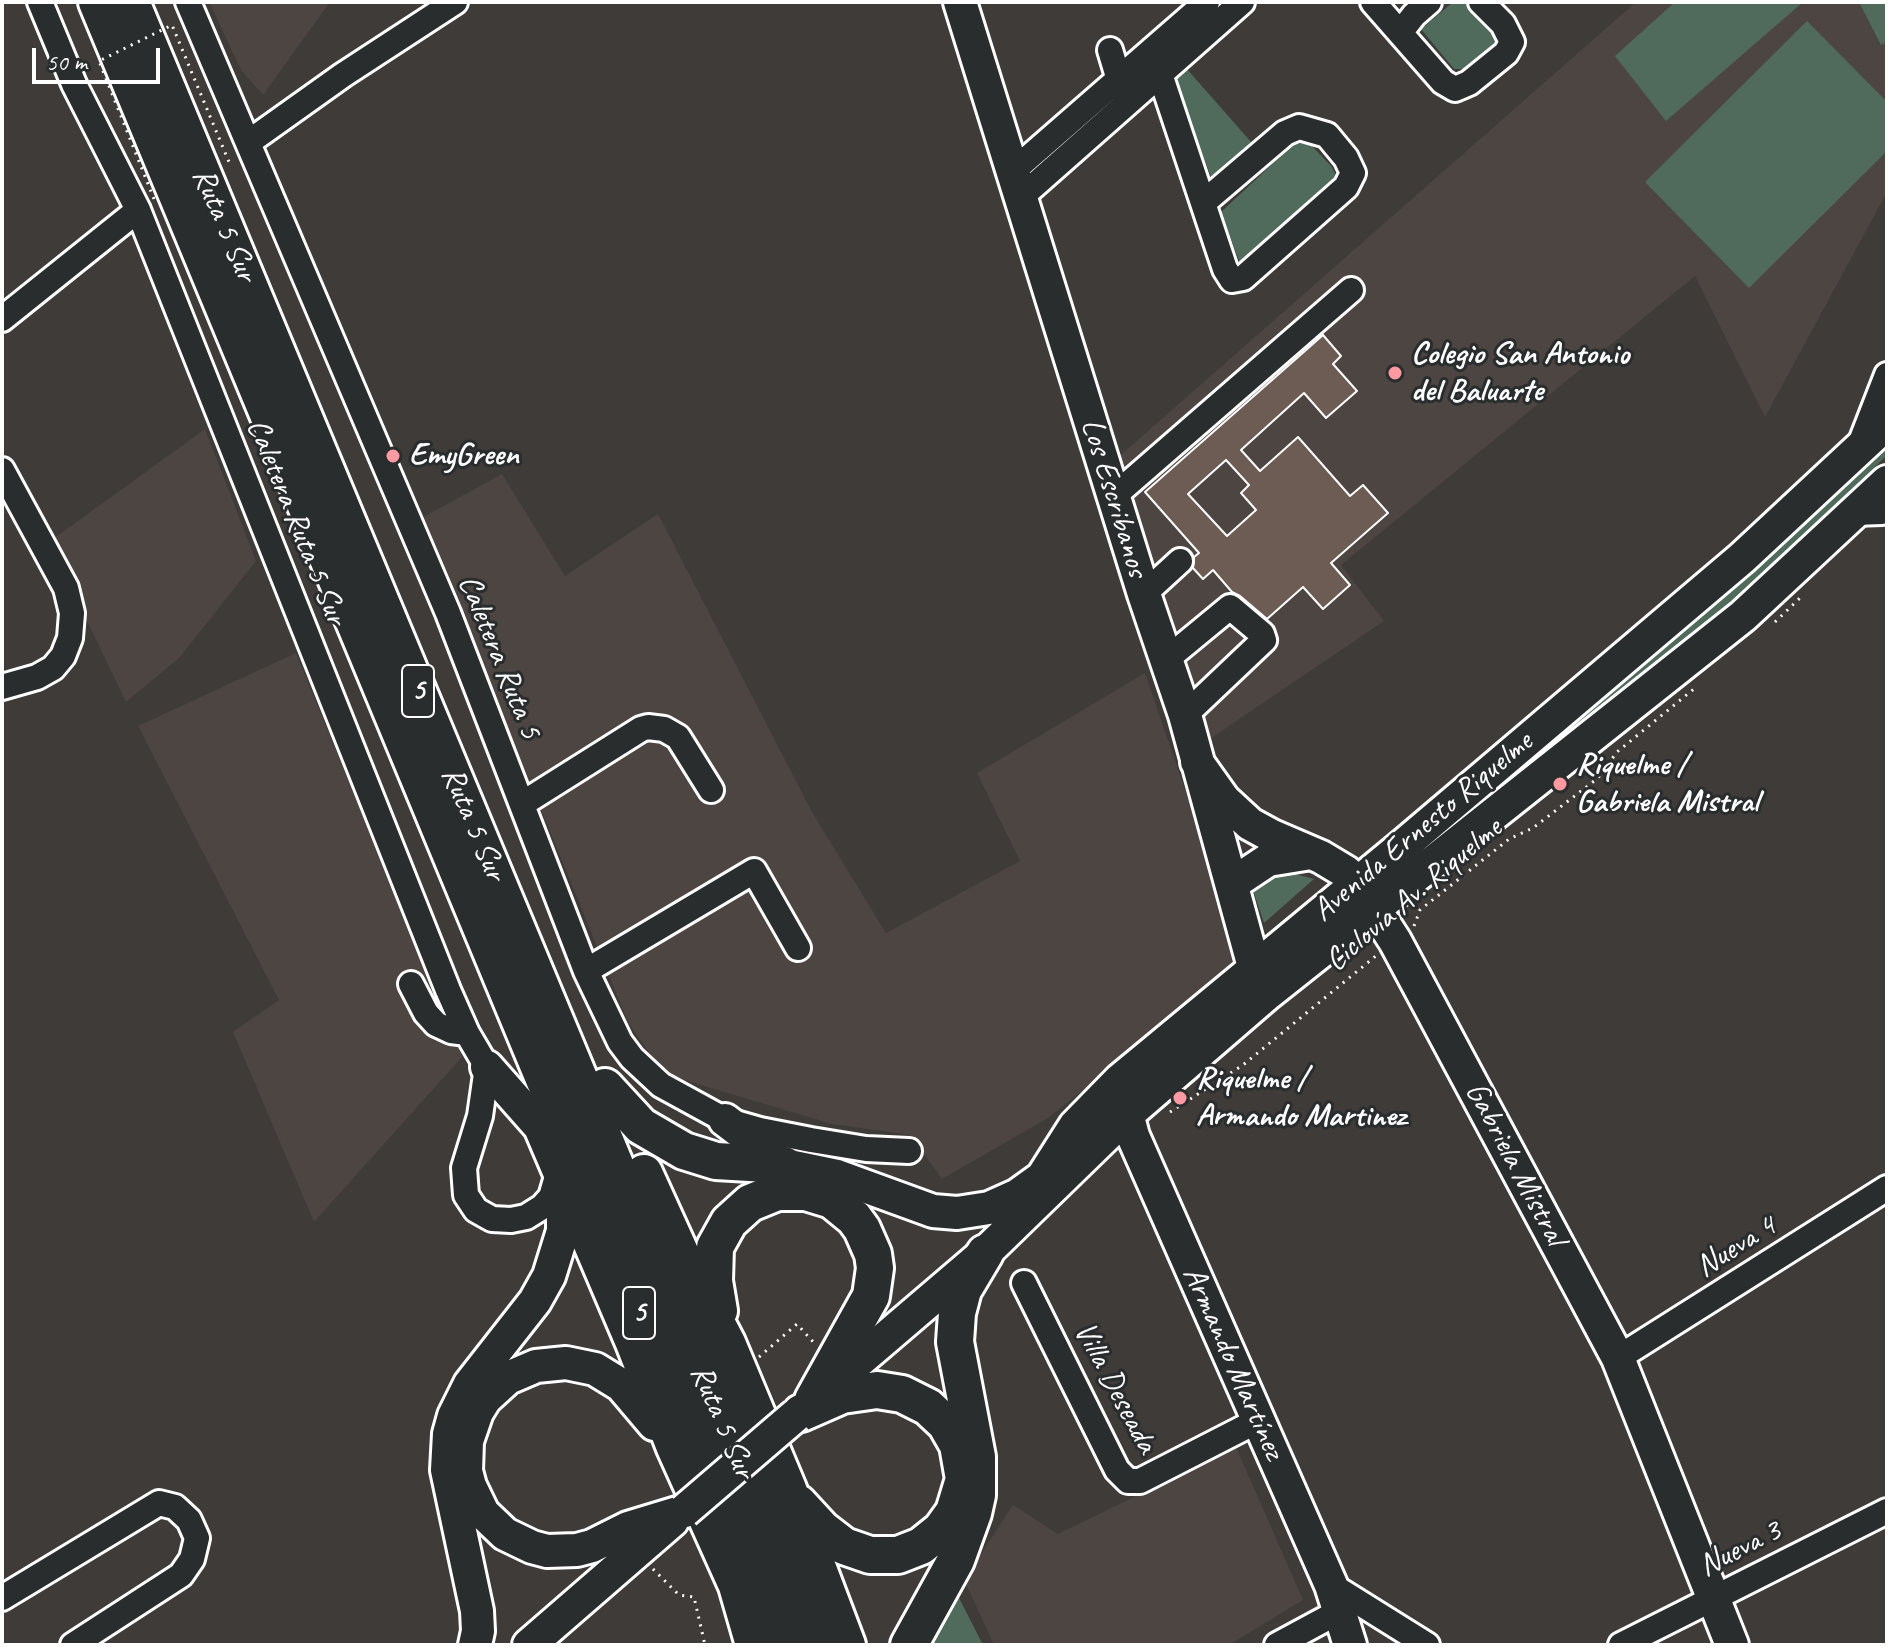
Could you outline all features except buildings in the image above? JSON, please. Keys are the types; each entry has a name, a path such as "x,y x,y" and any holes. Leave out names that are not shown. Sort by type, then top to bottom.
{"highway":[{"name":"Ruta 5 Sur","path":"97,2 661,1367 779,1645"},
{"name":"Ruta 5 Sur","path":"131,2 815,1645"},
{"path":"331,565 376,706 482,992 540,1127"},
{"path":"537,979 605,1087 684,1261 727,1343 788,1489 847,1645"},
{"path":"605,1087 641,1126 684,1151 716,1161 784,1165"},
{"path":"727,1343 716,1301 713,1261 715,1247 729,1222 750,1203 777,1192 806,1192 832,1200 854,1218 868,1241 875,1268 871,1296 804,1408"},
{"path":"909,1645 956,1560 975,1504 977,1457 955,1342 957,1313 963,1290 985,1253"},
{"path":"788,1489 810,1517 844,1546 857,1552 884,1556 910,1552 941,1530 954,1512 964,1479 958,1445 946,1424 928,1407 902,1394 877,1390 842,1395 804,1408"},
{"path":"735,1586 761,1645"}],"main road":[{"name":"Los Escribanos","path":"960,2 1144,594 1185,715 1261,980"},
{"name":"Avenida Ernesto Riquelme","path":"529,1645 985,1253 1128,1114 1357,882 1742,558 1887,423"},
{"name":"Avenida Ernesto Riquelme","path":"985,1253 1045,1175 1075,1126 1120,1080 1261,980 1375,909 1743,616 1887,482"},
{"name":"Gabriela Mistral","path":"1197,762 1224,800 1250,824 1333,863 1357,882 1395,941 1618,1358 1732,1645"},
{"path":"1232,884 1268,860 1311,853"},
{"path":"487,1067 540,1127 673,1448 735,1586 752,1645"},
{"name":"Armando Martínez","path":"1120,1080 1133,1136 1335,1598 1350,1645"},
{"path":"725,1120 784,1165 837,1176 908,1204 945,1213 973,1211 1004,1202 1045,1175"},
{"path":"475,1645 478,1631 475,1600 448,1479 449,1434 457,1408 470,1384 535,1301 558,1255 565,1215 559,1170"},
{"path":"673,1448 633,1397 609,1376 581,1365 550,1363 508,1378 485,1399 467,1441 466,1471 476,1500 493,1524 518,1542 547,1551 592,1546 628,1528 684,1511"},
{"path":"566,1645 582,1613 630,1558"}],"street":[{"name":"Caletera Ruta 5 Sur","path":"40,2 74,84 146,205 448,990 467,1033 487,1067"},
{"name":"Caletera Ruta 5","path":"188,2 448,613 586,971 610,1025 646,1073 675,1095 725,1120 811,1140 866,1149 909,1151"},
{"path":"249,142 343,75 455,2"},
{"path":"1016,185 1119,79 1207,2"},
{"path":"1016,185 1126,104 1242,2"},
{"path":"1373,2 1443,82 1455,89 1469,83 1506,53 1512,42 1503,24 1481,2"},
{"path":"1400,33 1429,2"},
{"path":"1110,50 1126,104"},
{"path":"1152,50 1160,74 1203,203 1225,269 1232,280 1243,278 1346,187 1353,173 1346,158 1327,135 1299,127 1285,133 1203,203"},
{"path":"2,319 146,205"},
{"path":"1114,496 1351,290"},
{"path":"1858,450 1887,375"},
{"path":"2,470 66,588 72,613 70,638 63,656 53,668 37,677 2,687"},
{"path":"1854,513 1882,512 1887,508"},
{"path":"1144,594 1180,561"},
{"path":"1167,659 1230,607 1262,634 1264,640 1185,715"},
{"path":"522,804 648,727 664,729 678,737 711,790"},
{"path":"586,971 754,871 798,948"},
{"path":"411,984 426,1013 436,1024 451,1031 467,1033"},
{"path":"487,1067 480,1116 463,1177 470,1203 492,1219 526,1217 551,1197 559,1170"},
{"name":"Nueva 4","path":"1618,1358 1887,1188"},
{"path":"684,1261 687,1335"},
{"name":"Villa Deseada","path":"1024,1283 1117,1470 1128,1481 1140,1481 1259,1420"},
{"path":"2,1598 159,1503 175,1507 189,1520 197,1538 192,1559 181,1575 73,1645"},
{"name":"Nueva 3","path":"1621,1645 1887,1511"},
{"path":"1277,1645 1335,1598 1427,1645"}],"path":[{"path":"146,205 99,61 172,25 229,162"},
{"path":"1775,622 1808,590"},
{"name":"Ciclovía Av. Riquelme","path":"1170,1112 1243,1065 1416,924 1420,910 1509,839 1533,828 1598,778 1617,752 1702,682"},
{"path":"630,1558 679,1595 694,1597 705,1645"}],"shaded area":[{"path":"209,2 330,2 263,95 241,70"},
{"name":"Colegio San Antonio del Baluarte","path":"1636,2 1887,2 1887,192 1765,417 1695,276 1341,565 1384,621 1204,743 1115,460"},
{"path":"205,429 256,561 179,658 126,702 49,542"},
{"path":"502,474 565,576 658,514 812,812 886,933 1020,861 977,773 1145,673 1244,962 1048,1118 942,1179 910,1135 832,1124 674,1077 649,1053 628,1022 472,641 416,521"},
{"path":"296,653 462,1057 314,1222 233,1032 279,1000 138,726"},
{"path":"1236,1447 1303,1600 1229,1645 994,1645 964,1580 1013,1505 1058,1534"}],"green space":[{"path":"1468,2 1498,32 1497,46 1466,69 1454,69 1421,29 1452,3"},
{"path":"1675,2 1803,2 1666,121 1615,56"},
{"path":"1859,2 1887,2 1887,42 1881,45"},
{"path":"1807,21 1887,102 1887,151 1749,288 1645,182"},
{"path":"1186,68 1252,143 1211,177 1175,80"},
{"path":"1295,143 1310,144 1331,166 1338,179 1241,266 1221,212"},
{"path":"1887,435 1887,455 1751,591 1377,894 1467,802"},
{"path":"1284,871 1314,879 1264,923 1251,884"},
{"path":"954,1588 983,1645 925,1645"}],"place":[{"name":"Colegio San Antonio del Baluarte","path":"1395,373"},
{"name":"EmyGreen","path":"393,456"},
{"name":"Riquelme / Gabriela Mistral","path":"1560,784"},
{"name":"Riquelme / Armando Martinez","path":"1180,1098"}]}
